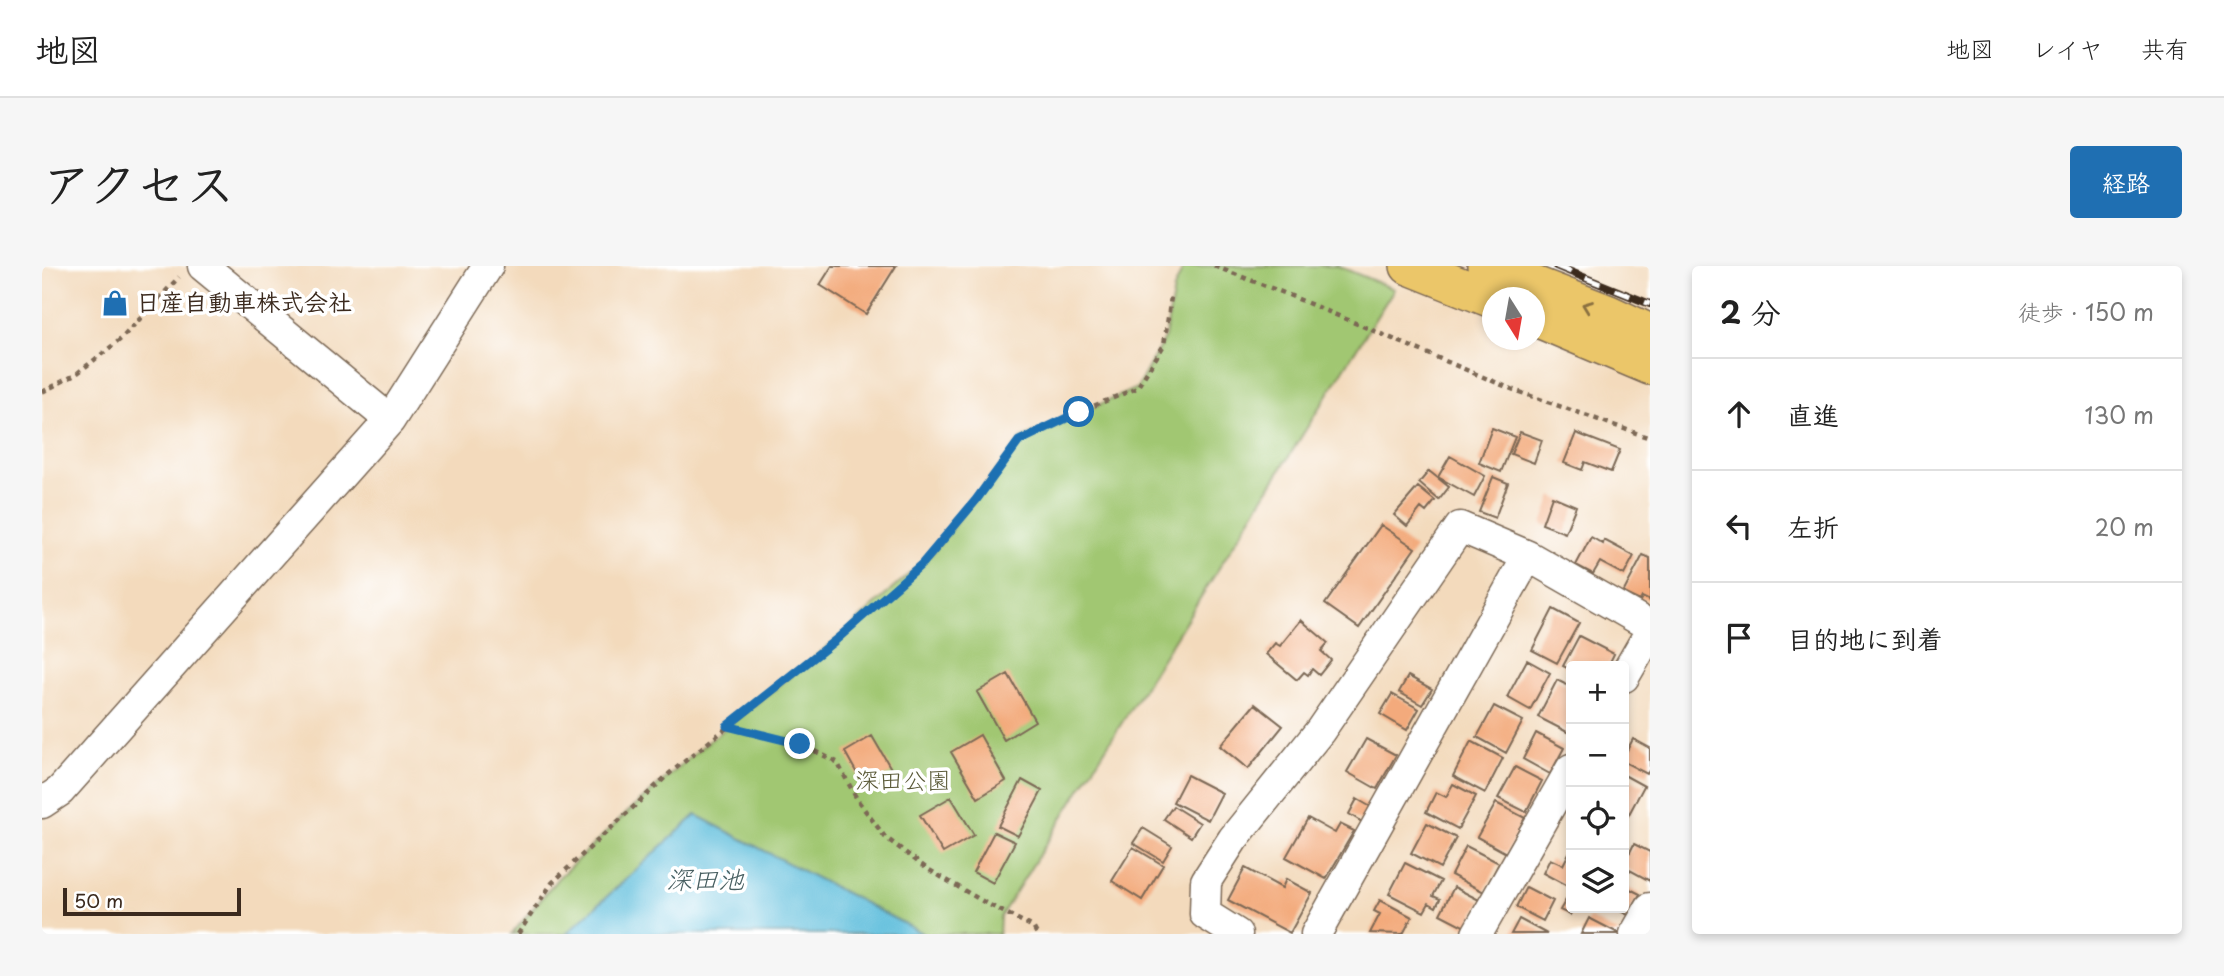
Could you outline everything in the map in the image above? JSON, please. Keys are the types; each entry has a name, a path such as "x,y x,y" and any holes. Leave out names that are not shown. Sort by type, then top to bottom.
{"main road":[{"path":"1409,266 1482,295"},
{"path":"1486,266 1650,333"},
{"path":"1545,321 1650,366"}],"street":[{"path":"42,803 60,791 390,420 488,266"},
{"path":"192,271 390,420"},
{"path":"1237,934 1205,915 1206,881 1233,839 1320,731 1460,527 1528,556 1650,626"},
{"path":"1316,934 1528,556"},
{"path":"1629,668 1650,632"},
{"path":"1477,934 1566,778"},
{"path":"1635,934 1650,908"}],"path":[{"path":"1214,266 1514,390 1650,438"},
{"path":"42,392 75,375 121,339 192,271"},
{"path":"517,934 552,883 670,773 837,639 923,563 976,500 1019,441 1137,388 1164,345 1171,297"},
{"path":"727,726 800,744 837,762 858,801 886,837 926,868 1032,927 1037,934"}],"green space":[{"name":"深田公園","path":"1184,266 1338,266 1394,289 1000,917 999,934 512,934 558,878 628,812 703,746 843,634 933,552 1021,439 1137,388 1165,337 1174,289"}],"water":[{"name":"深田池","path":"696,815 924,934 566,934"}],"building":[{"path":"832,266 896,266 866,314 820,285"},
{"path":"1492,428 1515,437 1501,472 1479,463"},
{"path":"1520,432 1542,440 1534,463 1511,454"},
{"path":"1576,433 1620,450 1611,472 1585,462 1582,470 1564,463"},
{"path":"1450,456 1485,476 1474,497 1438,477"},
{"path":"1429,471 1449,487 1439,500 1419,483"},
{"path":"1493,477 1508,483 1495,518 1479,512"},
{"path":"1418,487 1435,501 1426,512 1421,508 1407,526 1394,515"},
{"path":"1552,496 1576,506 1565,533 1542,524"},
{"path":"1381,525 1415,548 1359,628 1325,604"},
{"path":"1591,537 1603,544 1604,540 1634,556 1624,575 1600,562 1593,574 1576,565"},
{"path":"1643,555 1650,558 1650,601 1642,597 1640,601 1623,593"},
{"path":"1553,609 1579,623 1557,663 1532,650"},
{"path":"1301,620 1328,643 1321,651 1331,660 1319,675 1312,669 1308,675 1304,672 1297,680 1266,654 1275,643 1280,646"},
{"path":"1579,636 1614,654 1610,661 1566,661 1566,668 1563,666"},
{"path":"1527,660 1550,673 1530,710 1507,697"},
{"path":"1008,674 1035,721 1004,740 977,692"},
{"path":"1408,676 1432,689 1422,705 1399,692"},
{"path":"1557,680 1566,684 1566,731 1538,717"},
{"path":"1392,694 1419,709 1407,730 1380,714"},
{"path":"1255,704 1283,726 1248,769 1220,746"},
{"path":"1494,706 1523,721 1506,753 1477,737"},
{"path":"1536,733 1564,748 1550,774 1523,759"},
{"path":"980,735 1006,781 978,798 951,752"},
{"path":"872,736 893,772 865,788 845,752"},
{"path":"1366,739 1396,755 1377,789 1347,772"},
{"path":"1633,739 1650,748 1650,769 1647,774 1629,765 1629,747"},
{"path":"1471,741 1503,758 1485,793 1453,776"},
{"path":"1515,767 1542,781 1526,812 1498,798"},
{"path":"1187,775 1222,793 1208,820 1173,802"},
{"path":"1629,778 1644,786 1629,814"},
{"path":"1022,780 1042,791 1018,836 998,826"},
{"path":"1453,784 1476,796 1458,829 1426,812 1436,792 1446,797"},
{"path":"951,797 974,835 943,853 920,815"},
{"path":"1357,799 1371,807 1362,822 1349,814"},
{"path":"1496,803 1525,818 1506,853 1477,837"},
{"path":"1173,806 1200,823 1191,837 1164,819"},
{"path":"1308,818 1335,833 1340,824 1354,831 1326,879 1286,857"},
{"path":"1427,823 1456,838 1440,868 1411,853"},
{"path":"1143,828 1172,846 1163,861 1133,843"},
{"path":"994,832 1015,842 993,883 973,872"},
{"path":"1634,844 1650,852 1650,881 1629,870 1630,852"},
{"path":"1466,846 1499,863 1484,892 1451,875"},
{"path":"1133,847 1163,865 1142,900 1112,881"},
{"path":"1550,859 1563,865 1566,859 1566,885 1543,873"},
{"path":"1405,863 1441,881 1433,896 1440,899 1436,907 1429,903 1424,912 1389,894"},
{"path":"1245,868 1282,888 1286,879 1312,893 1290,933 1228,900"},
{"path":"1454,887 1481,901 1467,928 1440,914"},
{"path":"1526,887 1553,901 1543,921 1516,907"},
{"path":"1629,888 1640,894 1628,915 1624,913 1629,913"},
{"path":"1380,900 1412,917 1403,934 1370,933 1380,914 1374,911"},
{"path":"1566,900 1566,913 1560,910"},
{"path":"1589,918 1620,934 1581,934"},
{"path":"1519,919 1547,934 1511,934"}],"railway":[{"path":"1556,266 1650,304"}],"place":[{"name":"日産自動車株式会社","path":"115,303"}],"route":[{"path":"800,744 727,726 837,639 923,563 976,500 1019,441 1079,412"}]}
